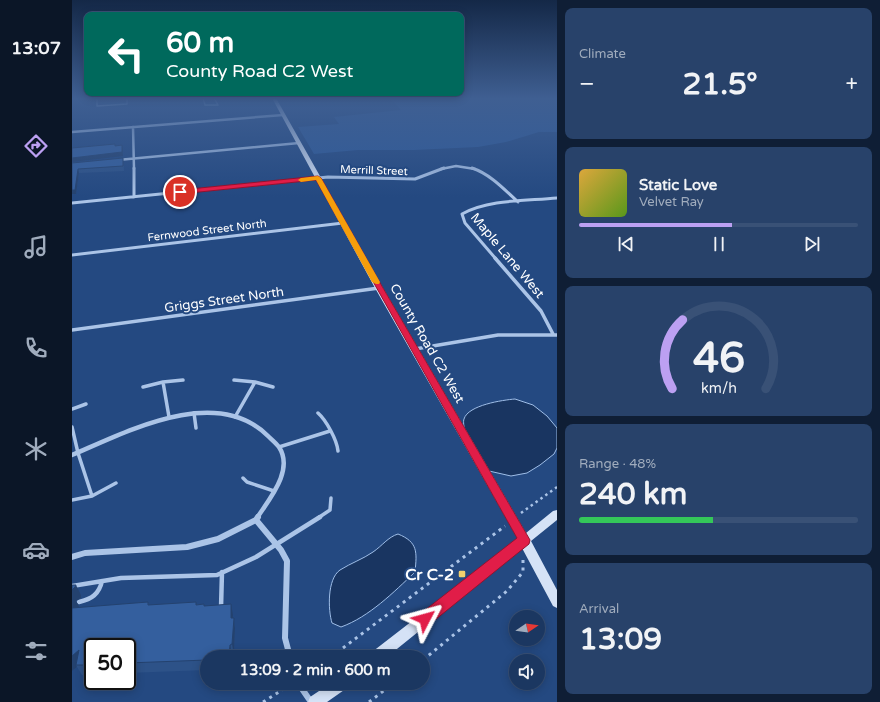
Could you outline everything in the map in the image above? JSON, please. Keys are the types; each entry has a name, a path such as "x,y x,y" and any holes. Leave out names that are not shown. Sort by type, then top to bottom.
{"street":[{"path":"72,132 87,131"},
{"path":"133,131 134,197"},
{"name":"County Road C2 West","path":"292,131 379,288 524,540 557,602"},
{"path":"110,160 299,143"},
{"name":"Merrill Street","path":"72,204 318,178 350,176 407,179 428,176 447,167 467,167 485,172 518,202"},
{"path":"518,202 557,198"},
{"name":"Maple Lane West","path":"518,202 480,207 466,211 462,214 465,223 541,311 555,334"},
{"name":"Fernwood Street North","path":"72,255 343,223"},
{"name":"Griggs Street North","path":"72,330 379,288"},
{"path":"415,349 498,335 555,334"},
{"path":"72,455 140,426 169,417 194,413 218,414 235,417 260,428 279,447 284,463 280,482 256,520 218,539 187,546 85,553 72,557"},
{"path":"385,650 557,514"},
{"path":"256,520 287,561 285,638 288,650"},
{"path":"303,690 311,702"},
{"path":"315,702 332,690"}],"lane":[{"path":"143,387 163,382 183,380"},
{"path":"234,380 254,382 273,387"},
{"path":"163,382 169,417"},
{"path":"235,417 254,382"},
{"path":"72,409 86,404"},
{"path":"194,413 196,428"},
{"path":"318,413 327,420 330,431 338,442 338,451"},
{"path":"72,427 78,453 92,496"},
{"path":"279,447 330,431"},
{"path":"243,478 247,482 274,491"},
{"path":"72,500 92,496 116,483"},
{"path":"72,586 121,578 217,575 256,557 330,510 331,498"},
{"path":"220,610 222,572"},
{"path":"79,602 92,600 100,590 102,581"}],"path":[{"path":"340,650 512,519 557,487"},
{"path":"430,654 507,591 522,572 524,540"},
{"path":"263,702 281,690"},
{"path":"369,702 385,690"}],"shaded area":[{"path":"300,131 557,131 557,132 539,132 506,142 478,147 414,150 358,150 314,154"},
{"path":"515,399 533,405 547,416 557,428 557,448 554,454 527,473 511,476 489,471 466,435 464,419 472,410 486,404"},
{"path":"398,534 409,540 415,548 415,572 381,603 361,617 341,627 332,623 329,603 331,587 336,574 340,570 376,550 391,537"}],"building":[{"path":"115,144 115,146 122,145 122,152 72,158 72,148"},
{"path":"123,158 123,166 78,169 75,190 72,190 72,163"},
{"path":"72,585 76,585 72,590"},
{"path":"148,602 148,605 196,602 196,605 204,604 204,606 231,604 231,618 234,618 232,644 230,645 230,650 200,650 200,660 136,663 136,638 84,638 84,665 76,665 79,650 72,656 72,608"}],"slow traffic":[{"path":"301,180 318,178 376,282"}],"place":[{"name":"Cr C-2","path":"462,574"}],"route":[{"path":"180,192 318,178 379,288 404,329 524,540 425,619"}]}
